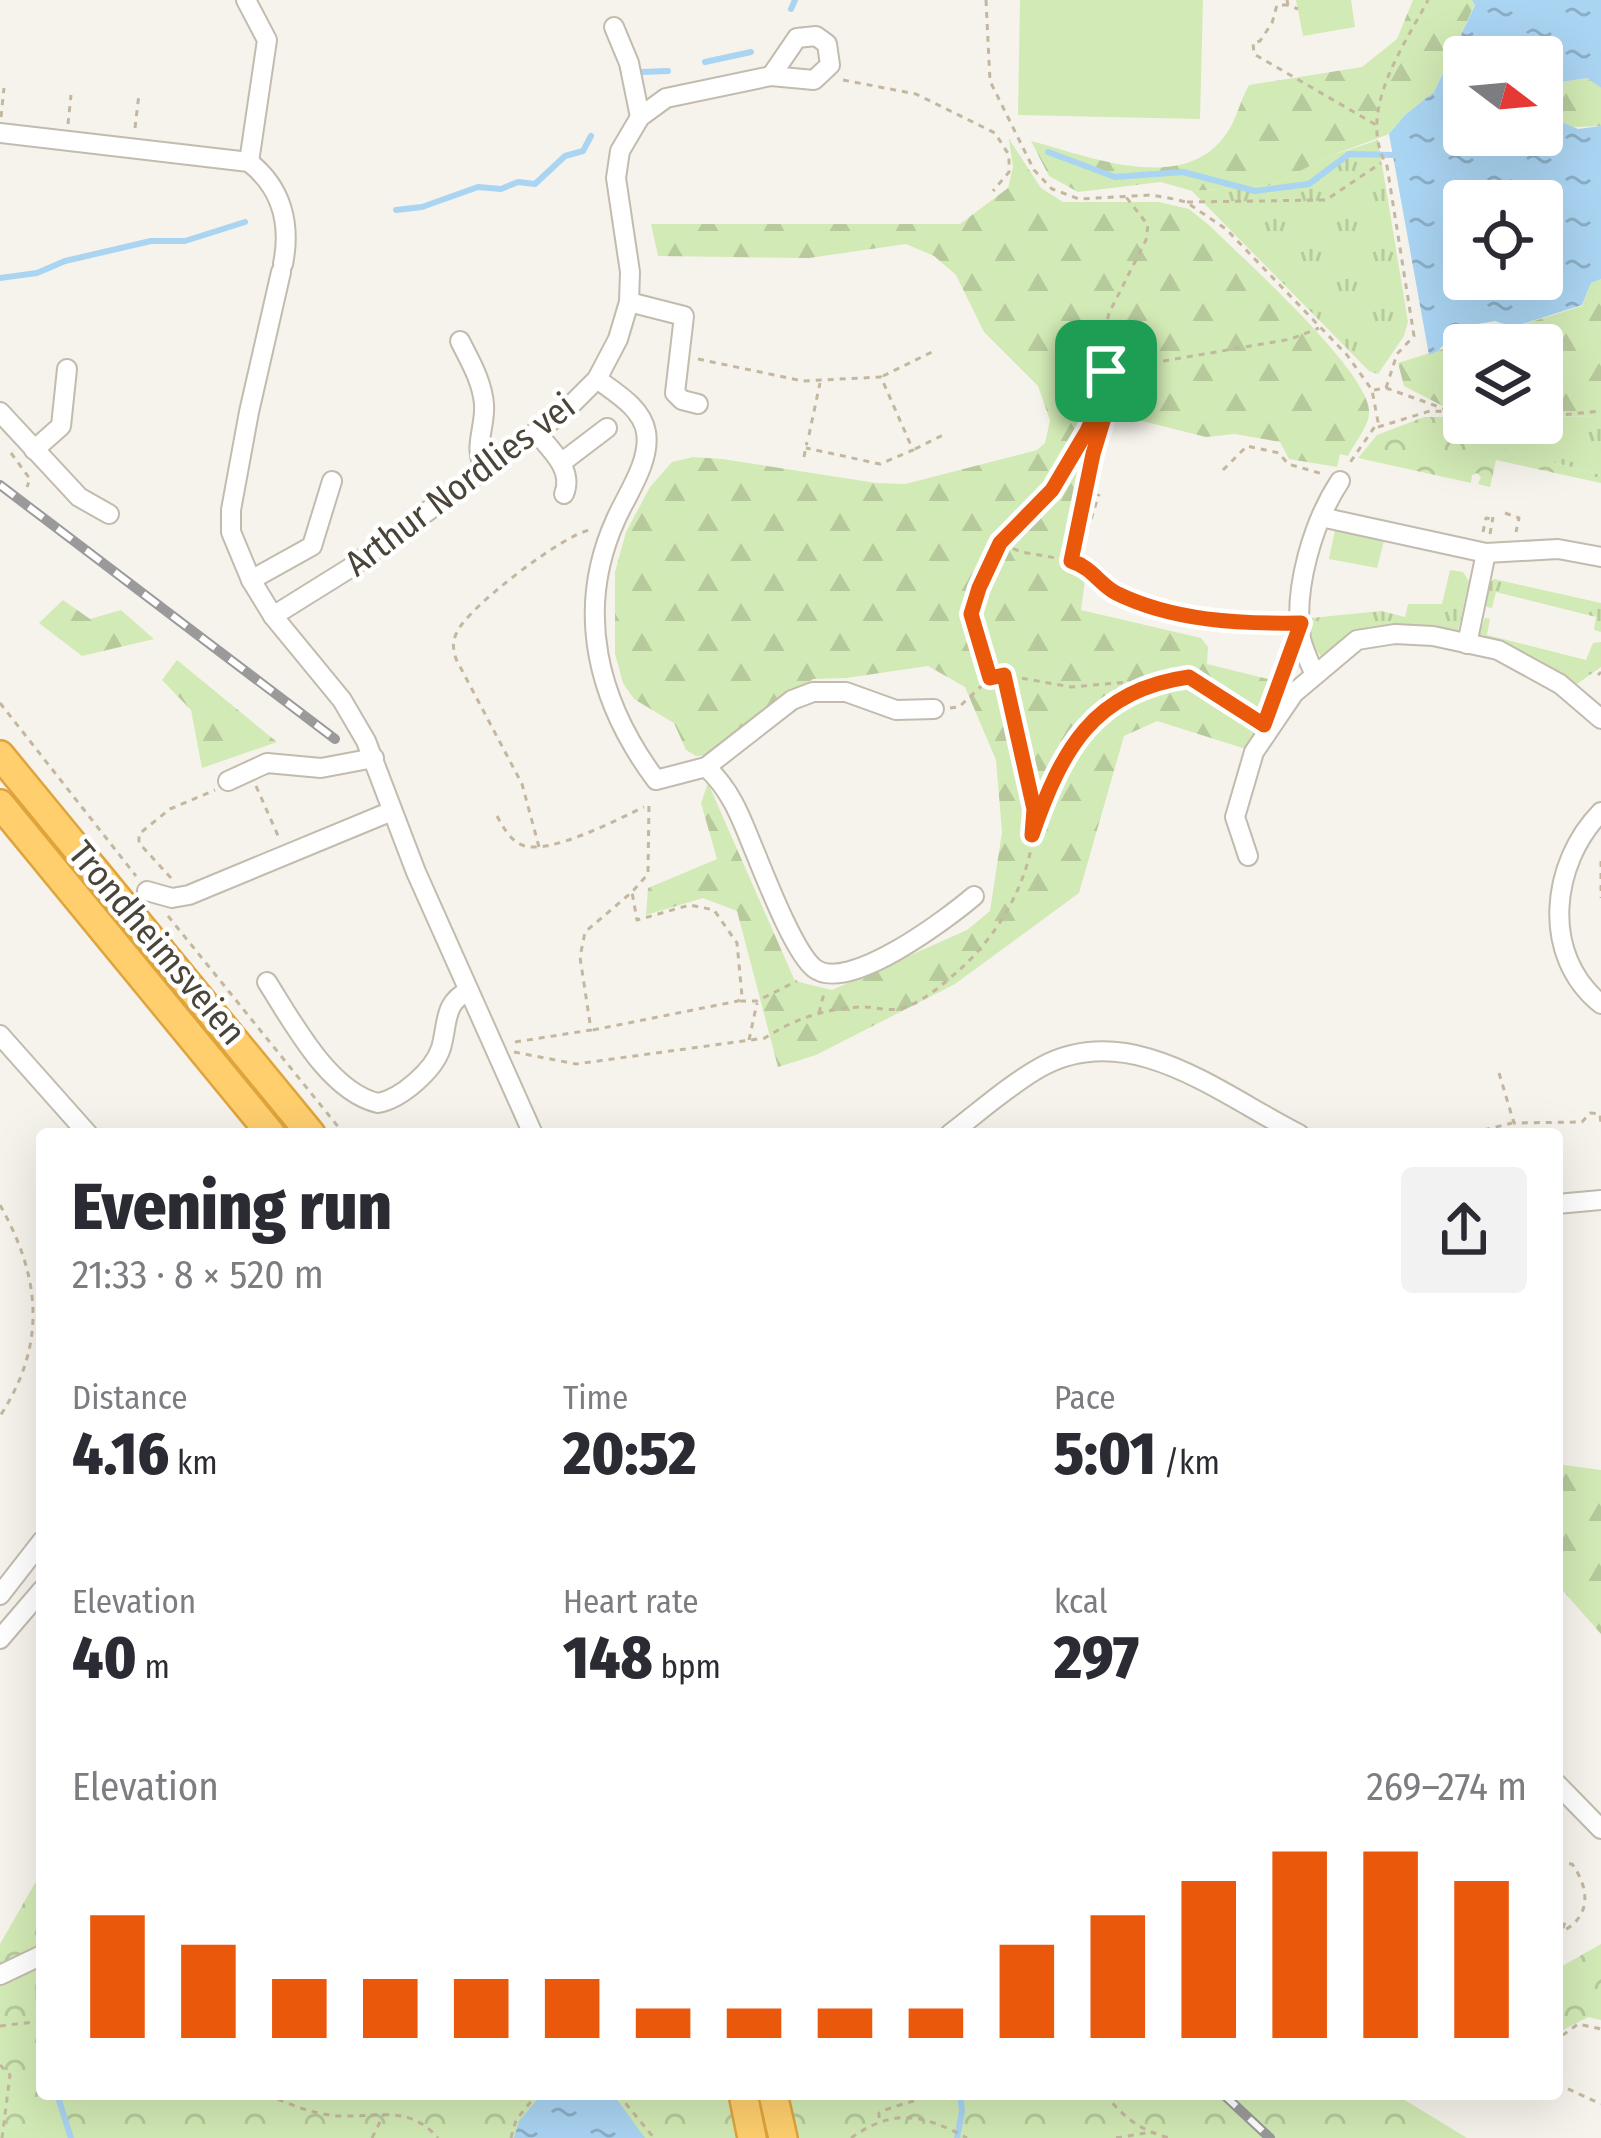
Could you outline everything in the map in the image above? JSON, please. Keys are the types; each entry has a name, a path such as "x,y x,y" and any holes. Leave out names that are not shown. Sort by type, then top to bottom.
{"highway":[{"name":"Trondheimsveien","path":"0,755 306,1128"},
{"name":"Trondheimsveien","path":"0,804 266,1128"},
{"path":"744,2100 752,2138"},
{"path":"774,2100 783,2138"}],"street":[{"path":"246,0 267,40 249,162"},
{"path":"614,27 629,63 640,117 666,98 771,76 803,81 825,71 831,51 823,39 809,35 791,43 771,76"},
{"name":"Arthur Nordlies vei","path":"273,616 350,568 536,432 597,379 618,339 629,302 631,272 616,178 620,151 640,117"},
{"path":"0,133 249,162 266,179 284,211 282,268 230,522 251,580 273,616 342,700 374,758 392,811 530,1128"},
{"path":"629,302 681,313 685,326 675,393 698,404"},
{"path":"460,341 482,389 478,453 484,469"},
{"path":"34,450 61,426 67,370"},
{"path":"597,379 631,406 641,418 647,439 642,462 610,532 596,591 598,649 607,698 626,737 656,780 696,770 792,700 813,692 846,692 896,710 934,709"},
{"path":"0,412 79,497 109,514"},
{"path":"560,463 607,428"},
{"path":"536,432 560,463 568,481 564,494"},
{"path":"1315,675 1301,639 1308,562 1321,517 1340,480"},
{"path":"251,580 309,549 332,481"},
{"path":"1321,517 1484,544 1601,556"},
{"path":"1467,644 1482,611 1484,544"},
{"path":"1075,562 1102,567 1118,594 1189,615 1221,622 1301,623"},
{"path":"1249,856 1235,818 1254,752 1294,693 1357,640 1395,634 1498,650 1532,666 1601,719"},
{"path":"228,781 249,768 277,763 322,768 374,758"},
{"path":"696,770 728,790 771,891 821,971 850,972 916,939 974,896"},
{"path":"147,891 172,898 189,896 392,811"},
{"path":"1601,812 1576,841 1561,878 1559,901 1562,936 1572,967 1601,1004"},
{"path":"268,982 327,1067 350,1090 378,1103 391,1100 433,1063 452,1001 469,991"},
{"path":"0,1036 83,1128"},
{"path":"958,1128 1041,1067 1092,1051 1112,1050 1150,1058 1187,1074 1288,1128"},
{"path":"1563,1203 1601,1200"},
{"path":"0,1595 36,1549"},
{"path":"0,1639 36,1597"},
{"path":"1563,1790 1601,1829"},
{"path":"0,1975 36,1958"}],"path":[{"path":"986,0 989,81 1034,170 1052,189 1078,199 1151,195 1186,202 1326,200 1383,161"},
{"path":"1386,388 1396,354 1414,336 1383,161 1382,83 1428,0"},
{"path":"1298,8 1287,2 1277,5 1272,23 1260,41 1253,43 1254,53 1379,127"},
{"path":"825,71 856,84 916,94 995,134 1009,155 1010,172 993,191"},
{"path":"1,122 4,88"},
{"path":"134,135 139,94"},
{"path":"68,129 71,95"},
{"path":"1075,562 1093,454 1110,398 1103,339 1109,313 1146,240 1148,225 1126,197"},
{"path":"1186,202 1226,229 1347,355 1372,390 1378,410 1376,428 1340,480 1288,464 1279,453 1247,446 1223,470"},
{"path":"1106,371 1291,339 1319,328"},
{"path":"679,354 820,381 881,377 932,352"},
{"path":"990,678 971,614 989,561 1000,543 1052,490 1087,431 1100,402 1106,371"},
{"path":"881,377 913,450"},
{"path":"804,457 820,381"},
{"path":"1372,390 1386,388 1443,408"},
{"path":"1376,428 1443,411"},
{"path":"1563,414 1601,411"},
{"path":"808,442 880,464 944,435"},
{"path":"10,450 28,476 27,487"},
{"path":"1075,562 1098,493"},
{"path":"1504,513 1518,516"},
{"path":"1484,544 1486,518 1493,519"},
{"path":"538,847 522,784 456,659 454,640 469,615 556,544 579,532 610,532"},
{"path":"1000,543 1021,553 1075,562"},
{"path":"1276,687 1288,657"},
{"path":"819,1013 821,971 758,1001 538,1036 508,1045 507,1051 576,1064 765,1038 790,1022 819,1013 863,1006 897,1010 955,974 987,944 1030,855 1034,809 1004,675"},
{"path":"934,709 959,707 990,678 1004,675 1071,687 1189,677 1268,728"},
{"path":"1032,835 1051,780 1070,745 1115,700 1155,682"},
{"path":"0,703 339,1128"},
{"path":"249,768 280,842"},
{"path":"178,884 150,856 137,839 139,834 170,808 228,781"},
{"path":"496,816 517,843 538,847 568,840 646,806 648,874 585,932 580,957 591,1030"},
{"path":"1601,861 1601,898"},
{"path":"632,892 637,920 690,905 714,910 737,943 742,996 738,1001"},
{"path":"749,1040 758,1001"},
{"path":"1499,1072 1514,1123"},
{"path":"1493,1128 1582,1122 1590,1113 1600,1114 1601,1124"},
{"path":"0,1205 12,1228 35,1306 32,1343 0,1416"},
{"path":"1563,1863 1572,1864 1585,1895 1584,1913 1563,1931"},
{"path":"1563,1920 1563,1931"},
{"path":"0,2026 36,2022"},
{"path":"1563,2035 1578,2024 1601,2029"},
{"path":"0,2065 10,2075 2,2138"},
{"path":"1563,2087 1601,2104"},
{"path":"284,2100 323,2114 385,2113 417,2119 438,2138"},
{"path":"511,2138 516,2120 532,2100"},
{"path":"623,2100 654,2138"},
{"path":"879,2119 879,2113 893,2106 919,2100"},
{"path":"1110,2100 1122,2116 1148,2132 1170,2138"},
{"path":"372,2138 385,2113"},
{"path":"851,2138 879,2119 936,2121 967,2138"},
{"path":"1116,2138 1148,2132"}],"green space":[{"path":"1020,0 1203,0 1200,119 1018,115"},
{"path":"1296,0 1351,0 1355,27 1303,36"},
{"path":"1413,0 1472,0 1475,4 1460,36 1443,36 1443,73 1434,92 1389,134 1272,185 1192,191 1161,182 1078,192 1049,176 1031,141 1138,167 1190,162 1212,149 1230,128 1249,85 1362,67 1397,39"},
{"path":"1587,78 1601,88 1601,126 1563,127 1563,82"},
{"path":"1009,139 1041,188 1063,202 1159,202 1189,209 1329,346 1365,396 1368,419 1348,456 1340,454 1337,467 1289,459 1280,442 1235,434 1206,437 1110,413 1075,569 1086,573 1081,610 1201,638 1208,647 1207,664 1276,681 1251,721 1257,735 1249,750 1157,721 1124,736 1079,893 955,984 816,1055 778,1067 737,911 703,898 646,915 648,888 717,859 701,803 708,783 795,981 832,990 967,930 990,911 1002,832 996,760 965,687 928,666 813,679 708,755 696,756 686,750 674,723 634,699 623,683 615,654 615,572 626,532 650,487 672,462 693,457 722,459 905,484 1037,450 1045,443 1050,420 1038,386 984,332 956,275 934,256 906,244 809,258 658,256 651,224 960,224 1008,188 1013,167"},
{"path":"1378,140 1408,322 1378,374 1369,371 1192,191 1272,185 1330,156"},
{"path":"1601,279 1601,416 1563,417 1563,324 1524,324 1582,306 1591,283"},
{"path":"1443,349 1443,406 1404,386 1398,363"},
{"path":"1601,416 1601,475 1483,444 1563,444 1563,417"},
{"path":"1424,417 1443,417 1443,444 1484,444 1601,475 1601,483 1496,460 1490,487 1478,484 1481,477 1477,473 1471,483 1358,458 1377,435"},
{"path":"1336,525 1385,537 1377,568 1329,559"},
{"path":"1450,570 1463,572 1469,581 1458,631 1388,634 1321,656 1309,642 1311,618 1381,611 1405,617 1408,604 1442,604"},
{"path":"1494,579 1601,603 1601,632 1594,630 1596,617 1496,592 1492,608 1487,607 1483,601 1487,585"},
{"path":"63,600 90,619 121,610 154,639 82,656 39,623"},
{"path":"1485,618 1490,619 1487,635 1586,660 1593,643 1601,642 1601,667 1577,684 1539,660 1478,637"},
{"path":"177,660 277,742 202,768 191,710 162,680"},
{"path":"1563,1465 1601,1470 1601,1634 1563,1591"},
{"path":"36,1883 36,2100 1405,2100 1467,2138 0,2138 0,1944"},
{"path":"1601,1944 1601,2020 1588,2017 1563,2030 1563,1966"}],"water":[{"path":"1472,0 1601,0 1601,88 1587,78 1563,82 1563,36 1460,36 1475,5"},
{"path":"1443,73 1443,156 1563,156 1563,124 1578,129 1601,126 1601,279 1591,283 1582,305 1522,324 1443,324 1443,346 1429,355 1389,134 1434,92"},
{"path":"537,2100 617,2100 645,2138 514,2138 519,2121"}],"waterway":[{"path":"791,9 795,0"},
{"path":"705,62 751,52"},
{"path":"642,72 668,71"},
{"path":"396,210 422,207 478,187 535,184 565,156 583,151 591,136"},
{"path":"1048,152 1115,177 1183,172 1255,191 1309,184 1349,154 1393,155"},
{"path":"0,278 37,273 65,261 151,241 185,241 245,222"},
{"path":"59,2100 71,2138"},
{"path":"957,2138 961,2100"}],"railway":[{"path":"0,485 335,739"},
{"path":"1229,2100 1270,2138"}],"route":[{"path":"1106,371 1110,398 1071,561 1088,567 1111,590 1146,604 1221,622 1301,623 1264,725 1189,677 1155,682 1115,700 1070,745 1051,780 1032,835 1034,809 1004,675 990,678 971,614 1000,543 1052,490 1087,431 1100,402 1106,371"}]}
